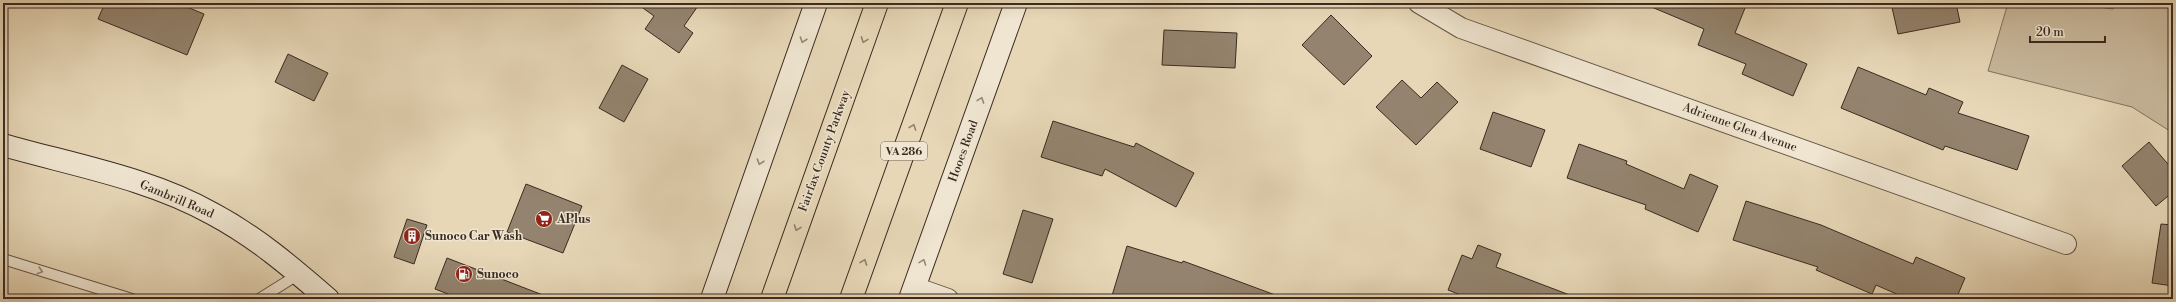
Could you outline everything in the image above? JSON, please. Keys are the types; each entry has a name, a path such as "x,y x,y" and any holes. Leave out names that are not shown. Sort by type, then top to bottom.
{"highway":[{"name":"Fairfax County Parkway","path":"772,299 877,3"},
{"name":"VA 286","path":"851,299 957,3"}],"main road":[{"path":"712,299 816,3"},
{"name":"Hooes Road","path":"912,293 1016,3"},
{"name":"Gambrill Road","path":"3,145 131,180 173,195 213,213 254,239 328,299"}],"street":[{"name":"Adrienne Glen Avenue","path":"1419,3 1461,28 2066,244"},
{"path":"912,293 948,299"}],"lane":[{"path":"3,259 132,299"},
{"path":"259,299 299,274"}],"shaded area":[{"path":"2008,3 2069,3 2113,9 2116,3 2173,3 2173,133 2132,107 1988,71"}],"building":[{"path":"105,3 177,3 204,14 187,55 98,19"},
{"path":"636,3 700,3 684,26 693,33 679,53 645,29 654,16"},
{"path":"1642,3 1747,3 1735,33 1807,64 1793,96 1742,74 1746,64 1698,45 1704,29"},
{"path":"1891,3 1956,3 1960,22 1898,34"},
{"path":"1331,15 1372,56 1344,85 1302,45"},
{"path":"1164,30 1237,33 1235,68 1162,65"},
{"path":"288,54 328,73 314,101 275,82"},
{"path":"622,65 648,79 624,122 599,108"},
{"path":"1858,67 1926,95 1929,88 1963,102 1958,113 2029,136 2017,170 1945,146 1943,150 1841,108"},
{"path":"1402,80 1421,98 1437,82 1458,102 1416,145 1376,107"},
{"path":"1493,112 1545,130 1531,167 1480,149"},
{"path":"1053,121 1134,147 1136,143 1194,173 1176,207 1105,169 1102,176 1041,157"},
{"path":"2149,142 2173,170 2173,192 2156,206 2122,166"},
{"path":"1579,144 1627,161 1626,164 1684,189 1690,174 1718,186 1698,232 1645,209 1646,205 1567,178"},
{"name":"APlus","path":"526,184 582,206 563,253 507,232"},
{"path":"1746,201 1821,225 1913,264 1916,257 1965,278 1956,299 1908,299 1876,285 1872,294 1816,270 1818,267 1733,240"},
{"path":"1023,210 1053,219 1032,283 1003,274"},
{"name":"Sunoco Car Wash","path":"407,219 427,225 414,264 394,257"},
{"path":"2161,224 2173,225 2173,286 2152,283"},
{"path":"1478,245 1501,254 1496,267 1575,297 1575,299 1471,299 1448,290 1462,255 1472,259"},
{"path":"1127,246 1182,263 1183,261 1278,296 1278,299 1111,299"},
{"name":"Sunoco","path":"447,258 548,297 548,299 461,299 435,289"}],"place":[{"name":"APlus","path":"544,219"},
{"name":"Sunoco Car Wash","path":"412,236"},
{"name":"Sunoco","path":"464,274"}]}
